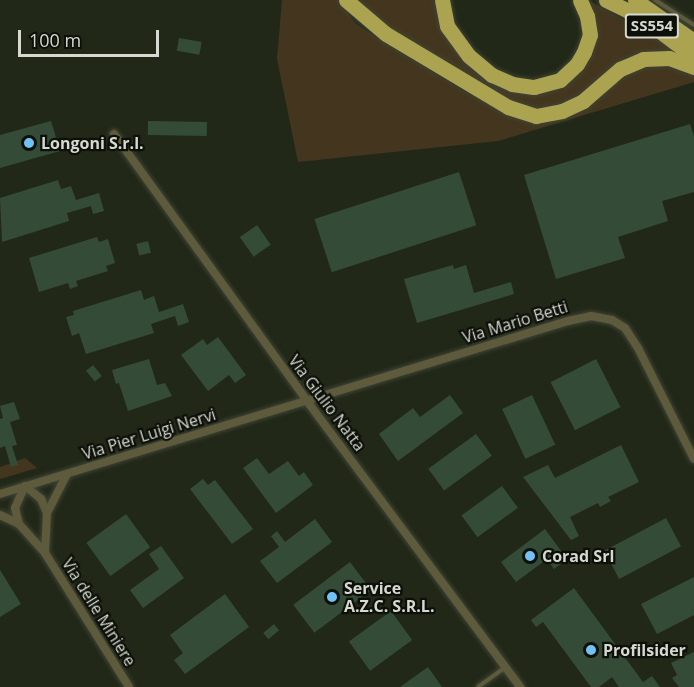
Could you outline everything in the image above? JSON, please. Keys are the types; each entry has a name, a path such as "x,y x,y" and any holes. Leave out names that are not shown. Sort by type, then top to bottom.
{"highway":[{"path":"346,0 396,40 508,107 536,116 562,111 583,101 620,69 643,59 669,58 694,67"},
{"path":"442,0 447,26 469,56 492,75 512,84 534,87 560,80 577,64 584,52 590,35 587,16 580,0"},
{"name":"SS554","path":"606,0 640,17 694,57"},
{"name":"SS554","path":"634,0 693,33"}],"street":[{"name":"Via Giulio Natta","path":"114,134 307,401 520,687"},
{"name":"Via Mario Betti","path":"307,401 591,316 612,320 625,328 638,348 694,459"},
{"name":"Via Pier Luigi Nervi","path":"0,494 307,401"},
{"name":"Via delle Miniere","path":"45,553 47,513 67,474"},
{"path":"19,524 15,508 25,486 41,499 47,513"},
{"name":"Via delle Miniere","path":"0,515 19,524 45,553 129,687"}],"lane":[{"path":"655,0 693,33"},
{"path":"478,687 505,667"}],"shaded area":[{"path":"282,0 338,0 356,24 393,48 462,90 522,119 551,120 621,76 634,70 657,65 683,69 694,74 694,82 498,141 298,162 277,59"},
{"path":"351,0 434,0 450,43 476,72 496,85 525,92 552,91 569,84 588,58 588,0 680,52 678,56 642,53 625,58 566,104 549,109 529,108 506,102 385,28"},
{"path":"25,458 37,468 0,479 0,467"}],"building":[{"path":"179,38 202,42 199,55 177,51"},
{"name":"Longoni S.r.l.","path":"51,121 60,151 0,168 0,135"},
{"path":"148,121 207,122 207,136 148,135"},
{"path":"690,124 694,136 694,192 662,201 668,221 618,237 625,258 556,279 524,175"},
{"path":"459,172 476,225 332,272 314,219"},
{"path":"58,180 61,189 71,186 76,200 99,193 104,211 93,214 91,206 67,213 69,221 2,242 0,198"},
{"path":"257,225 271,245 254,257 240,237"},
{"path":"97,237 99,242 108,239 115,263 106,266 108,271 76,281 78,286 70,289 68,283 39,292 29,258"},
{"path":"148,241 151,253 139,256 136,244"},
{"path":"453,265 454,269 466,265 474,293 511,282 514,294 417,323 404,279"},
{"path":"141,290 144,300 154,296 159,312 183,304 189,322 178,326 175,316 151,324 154,333 86,354 79,333 72,336 66,317 74,315 73,311"},
{"path":"218,337 246,375 235,383 229,375 208,391 181,355 203,339 207,345"},
{"path":"149,359 157,385 165,383 172,396 128,411 112,370"},
{"path":"596,359 621,407 575,430 551,382"},
{"path":"93,365 102,376 95,382 86,371"},
{"path":"450,395 463,413 398,461 379,434 413,408 420,417"},
{"path":"532,395 555,445 525,459 502,409"},
{"path":"14,402 20,419 10,422 17,445 12,446 18,465 11,467 5,446 0,448 0,419 3,418 0,406"},
{"path":"476,434 492,456 444,491 428,469"},
{"path":"621,445 639,482 608,497 611,501 600,507 598,503 570,517 579,536 571,540 523,477 548,465 555,478"},
{"path":"257,458 269,474 288,461 299,476 304,472 313,485 276,513 243,468"},
{"path":"203,479 208,485 215,480 253,529 232,544 190,489"},
{"path":"502,486 518,508 477,537 462,515"},
{"path":"126,514 150,547 110,576 86,543"},
{"path":"666,518 681,546 619,579 604,551"},
{"path":"315,519 332,542 277,583 260,561 279,547 271,536 277,531 285,542"},
{"name":"Corad Srl","path":"545,529 567,559 554,569 547,559 516,582 501,562"},
{"path":"161,546 184,578 143,608 130,590 159,569 149,554"},
{"name":"Service A.Z.C. S.R.L.","path":"350,562 371,590 314,633 293,605"},
{"path":"0,570 21,604 0,617"},
{"path":"694,577 694,615 657,634 641,604"},
{"name":"Profilsider","path":"574,588 643,682 652,676 660,687 619,687 612,677 599,687 591,687 543,622 536,627 531,620"},
{"path":"225,594 249,627 185,674 174,660 183,653 170,635"},
{"path":"391,611 412,640 370,671 349,642"},
{"path":"274,624 279,630 268,639 263,633"},
{"path":"694,652 694,687 679,687 672,678 677,675 671,663"},
{"path":"428,667 442,687 400,687"}],"place":[{"name":"Longoni S.r.l.","path":"29,143"},
{"name":"Corad Srl","path":"530,556"},
{"name":"Service A.Z.C. S.R.L.","path":"332,597"},
{"name":"Profilsider","path":"591,650"}]}
